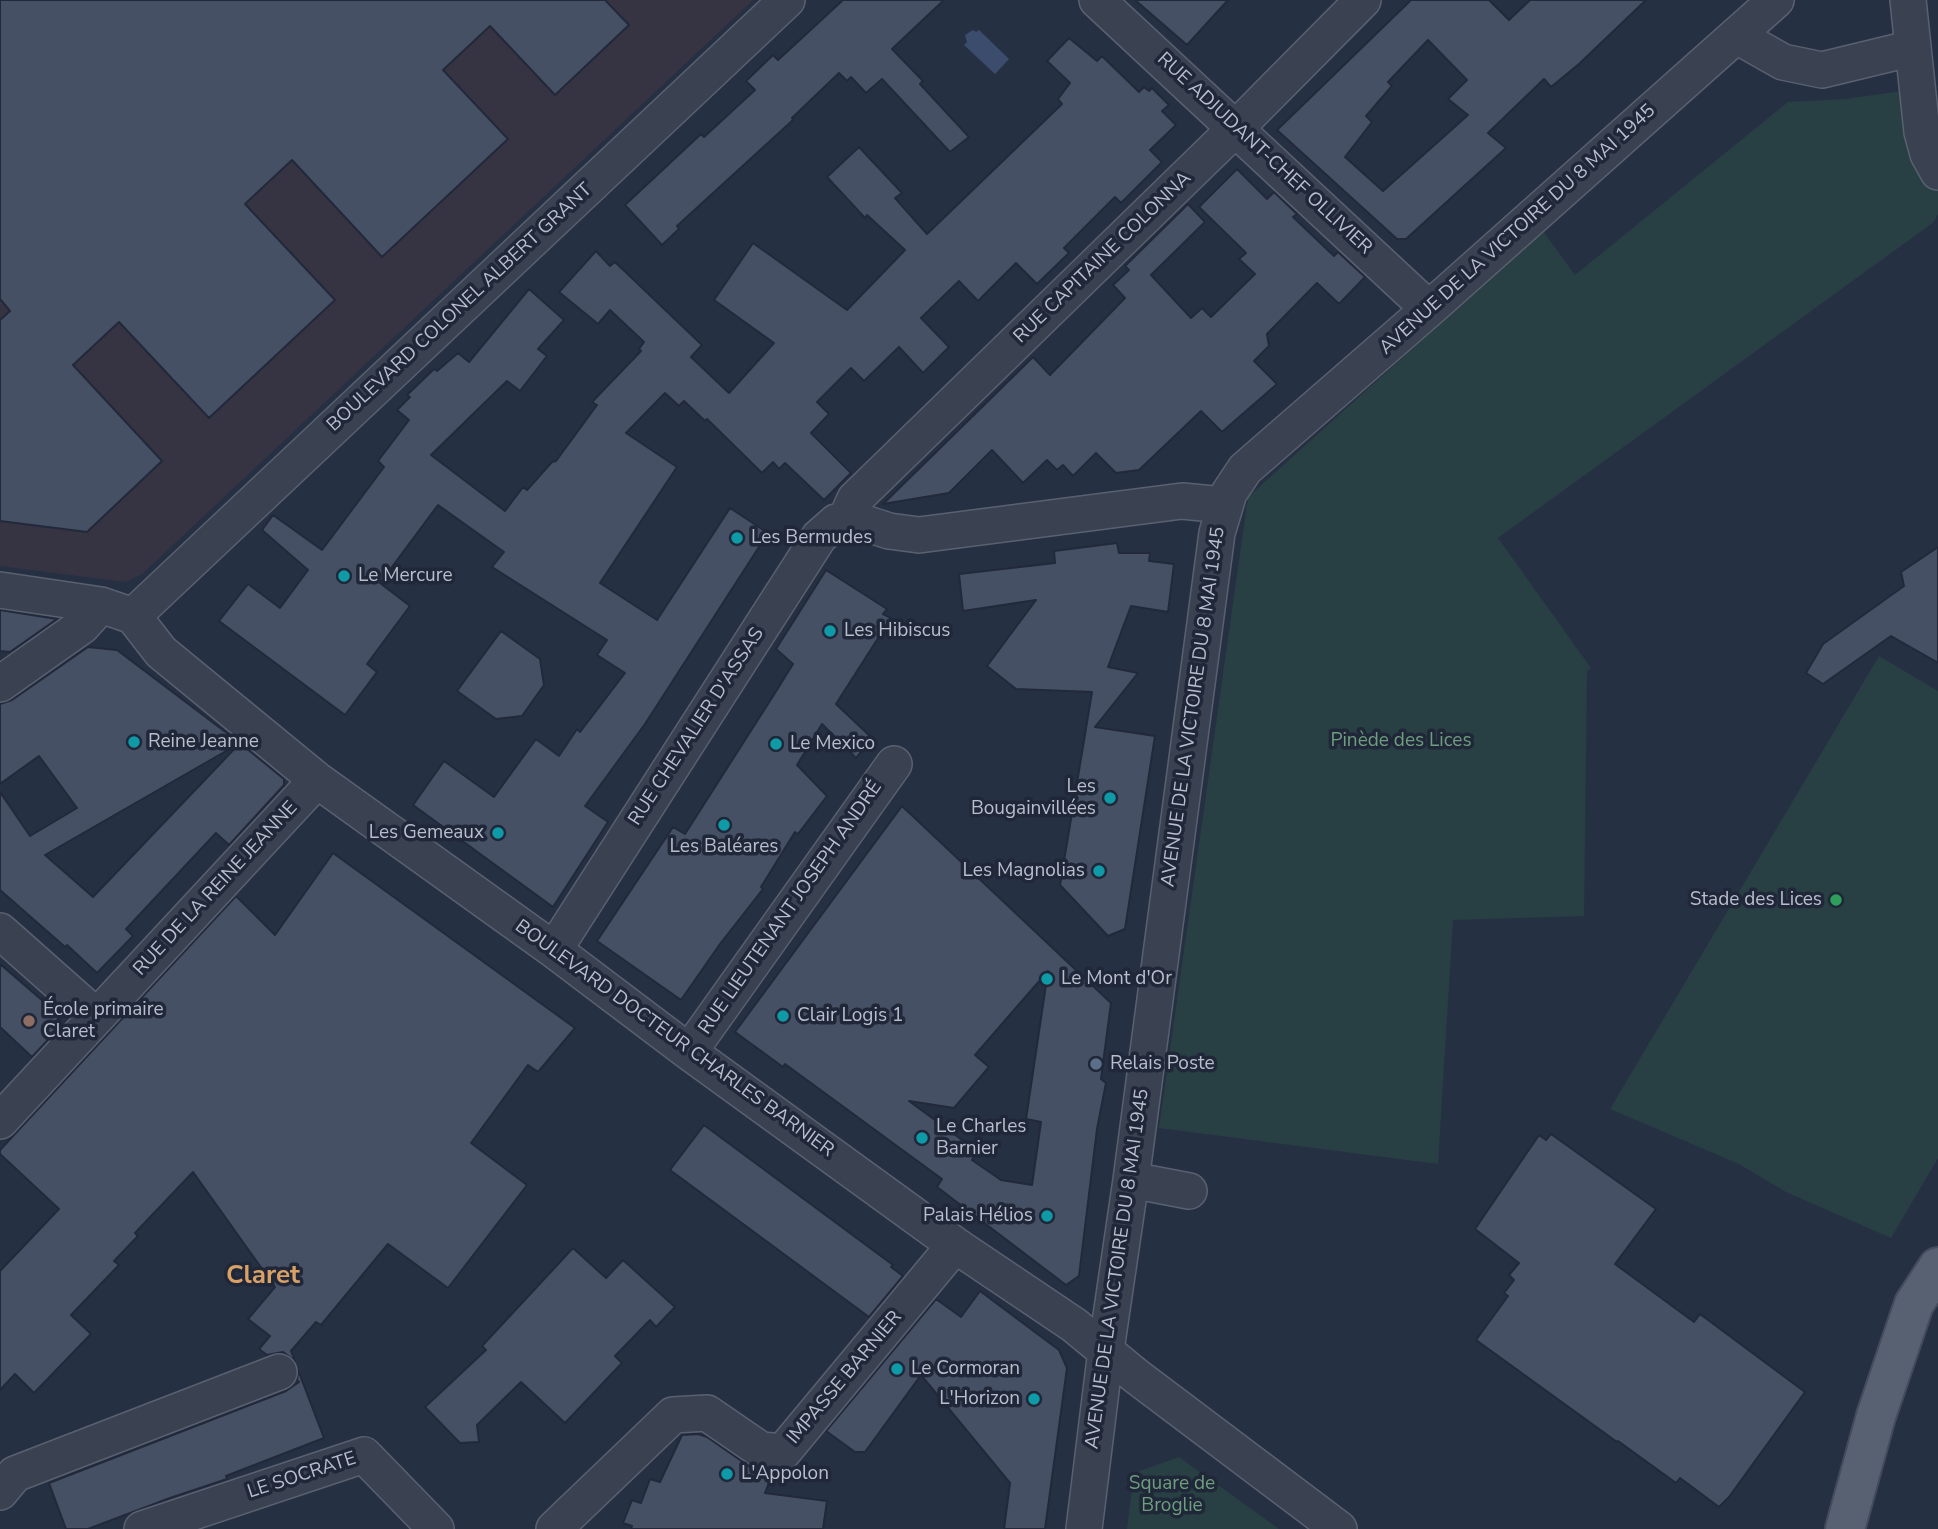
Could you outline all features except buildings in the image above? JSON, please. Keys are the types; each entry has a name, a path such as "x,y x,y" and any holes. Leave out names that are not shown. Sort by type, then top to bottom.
{"main road":[{"path":"1845,1529 1876,1416 1914,1304 1938,1267"}],"street":[{"name":"BOULEVARD COLONEL ALBERT GRANT","path":"0,684 82,626 117,610 787,0"},
{"name":"RUE ADJUDANT-CHEF OLLIVIER","path":"1097,0 1430,309"},
{"name":"RUE CAPITAINE COLONNA","path":"852,519 850,510 855,499 1237,128 1363,0"},
{"name":"AVENUE DE LA VICTOIRE DU 8 MAI 1945","path":"1084,1529 1215,547 1224,505 1231,488 1245,469 1430,309 1776,0"},
{"path":"1908,0 1922,132 1928,154 1938,172"},
{"path":"1737,36 1783,62 1822,70 1913,48"},
{"path":"852,519 889,531 919,535 1157,503 1193,501 1224,505"},
{"name":"RUE CHEVALIER D'ASSAS","path":"554,950 819,537 836,522 852,519"},
{"path":"0,590 117,610"},
{"name":"BOULEVARD DOCTEUR CHARLES BARNIER","path":"117,610 161,652 317,780 554,950 689,1052 955,1245 1074,1325 1136,1376 1339,1529"},
{"name":"RUE LIEUTENANT JOSEPH ANDRÉ","path":"689,1052 894,764"},
{"name":"RUE DE LA REINE JEANNE","path":"0,1121 317,780"},
{"path":"0,931 97,1017"},
{"path":"1131,1180 1189,1191"},
{"name":"IMPASSE BARNIER","path":"554,1529 673,1415 708,1413 761,1450 783,1452 955,1245"},
{"path":"0,1492 15,1474 279,1372"},
{"name":"LE SOCRATE","path":"142,1529 364,1455 436,1529"}],"shaded area":[{"path":"0,0 753,0 142,574 125,582 0,566"}],"green space":[{"name":"Pinède des Lices","path":"1916,89 1938,172 1938,214 1934,222 1498,538 1591,668 1587,671 1584,916 1453,920 1438,1164 1159,1128 1248,497 1543,231 1575,275 1788,102 1846,99"},
{"name":"Stade des Lices","path":"1879,656 1938,691 1938,1158 1891,1238 1786,1192 1739,1164 1610,1109"},
{"name":"Square de Broglie","path":"1179,1457 1279,1529 1127,1529 1134,1473"}],"water":[{"path":"979,30 1009,59 995,74 964,45 967,42 965,35"}],"place":[{"name":"Les Bermudes","path":"737,538"},
{"name":"Le Mercure","path":"344,576"},
{"name":"Les Hibiscus","path":"830,631"},
{"name":"Reine Jeanne","path":"134,742"},
{"name":"Le Mexico","path":"776,744"},
{"name":"Les Bougainvillées","path":"1110,798"},
{"name":"Les Baléares","path":"724,825"},
{"name":"Les Gemeaux","path":"498,833"},
{"name":"Les Magnolias","path":"1099,871"},
{"name":"Stade des Lices","path":"1836,900"},
{"name":"Le Mont d'Or","path":"1047,979"},
{"name":"Clair Logis 1","path":"783,1016"},
{"name":"École primaire Claret","path":"29,1021"},
{"name":"Relais Poste","path":"1096,1064"},
{"name":"Le Charles Barnier","path":"922,1138"},
{"name":"Palais Hélios","path":"1047,1216"},
{"name":"Le Cormoran","path":"897,1369"},
{"name":"L'Horizon","path":"1034,1399"},
{"name":"L'Appolon","path":"727,1474"}],"district":[{"name":"Claret","path":"263,1277"}]}
